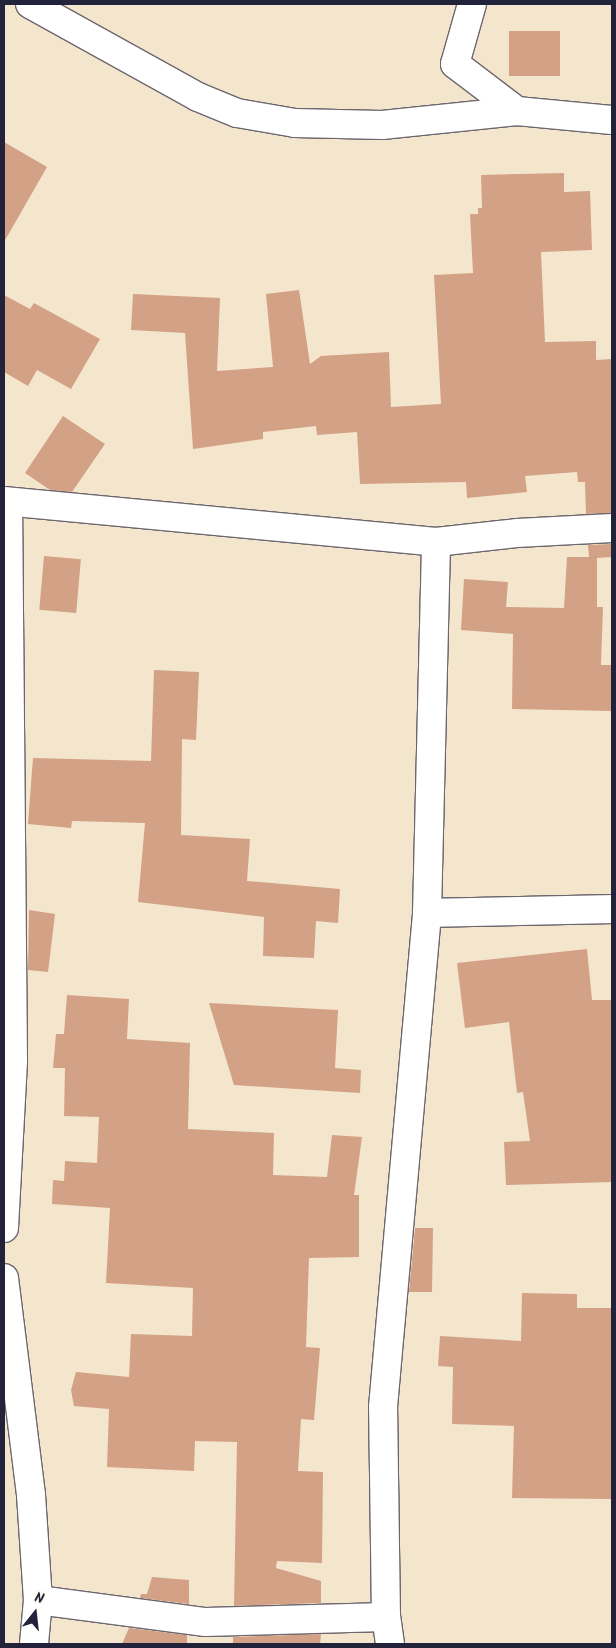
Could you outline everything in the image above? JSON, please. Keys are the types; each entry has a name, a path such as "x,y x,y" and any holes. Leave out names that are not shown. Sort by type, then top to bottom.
{"street":[{"path":"31,4 198,97 237,113 295,123 382,124 517,111 612,120"},
{"path":"472,4 455,64 517,111"},
{"path":"4,1228 12,1060 6,502 436,542 518,533 612,528"},
{"path":"390,1644 386,1616 383,1407 427,913 436,542"},
{"path":"427,913 612,909"},
{"path":"4,1278 31,1494 38,1600 34,1644"},
{"path":"38,1600 206,1622 386,1616"}],"building":[{"path":"509,31 560,31 560,76 509,76"},
{"path":"4,142 47,167 4,242"},
{"path":"564,173 564,192 590,191 592,250 541,252 545,342 596,341 596,360 612,359 612,513 586,514 585,482 578,482 577,472 525,476 527,492 467,498 466,482 360,484 357,432 317,435 316,426 263,432 263,439 193,449 185,333 131,330 133,294 220,298 217,371 273,367 266,294 299,290 310,364 321,356 389,352 391,407 441,404 434,275 473,273 470,214 478,214 478,208 482,208 481,175"},
{"path":"4,295 30,309 34,303 100,339 71,389 37,370 28,386 4,372"},
{"path":"63,416 105,444 72,492 50,490 25,473"},
{"path":"612,544 612,557 597,558 597,607 603,607 601,665 612,665 612,711 512,709 513,634 461,630 464,579 508,582 506,607 564,608 567,557 589,557 588,545"},
{"path":"44,556 81,559 76,613 39,610"},
{"path":"154,670 199,672 196,740 182,739 181,835 250,839 247,881 340,889 338,923 316,921 314,958 263,956 264,917 138,902 145,823 72,821 71,828 28,824 33,758 151,761"},
{"path":"29,910 55,914 48,972 28,970"},
{"path":"587,949 592,1000 612,1000 612,1182 506,1185 504,1142 530,1141 523,1092 517,1093 509,1022 465,1028 457,963"},
{"path":"67,995 129,999 127,1039 190,1043 188,1129 274,1133 273,1175 327,1177 332,1135 362,1137 354,1195 359,1195 359,1257 309,1258 306,1347 320,1348 314,1420 301,1419 298,1471 323,1472 322,1563 277,1561 276,1568 321,1581 321,1603 234,1606 237,1442 195,1441 194,1471 107,1467 109,1409 74,1406 71,1390 76,1372 129,1377 131,1334 192,1336 193,1288 106,1283 110,1208 52,1204 53,1180 64,1181 65,1161 97,1163 99,1117 64,1116 65,1068 53,1068 56,1034 64,1034"},
{"path":"209,1003 338,1010 335,1068 361,1070 360,1093 234,1085"},
{"path":"415,1228 433,1228 432,1292 409,1292"},
{"path":"522,1293 577,1294 577,1308 612,1308 612,1499 512,1498 514,1426 452,1424 453,1367 438,1366 440,1336 521,1341"},
{"path":"152,1577 189,1580 189,1604 140,1598 141,1594 147,1594"},
{"path":"129,1628 187,1635 187,1644 122,1644"},
{"path":"321,1634 320,1644 233,1644 233,1637"}]}
